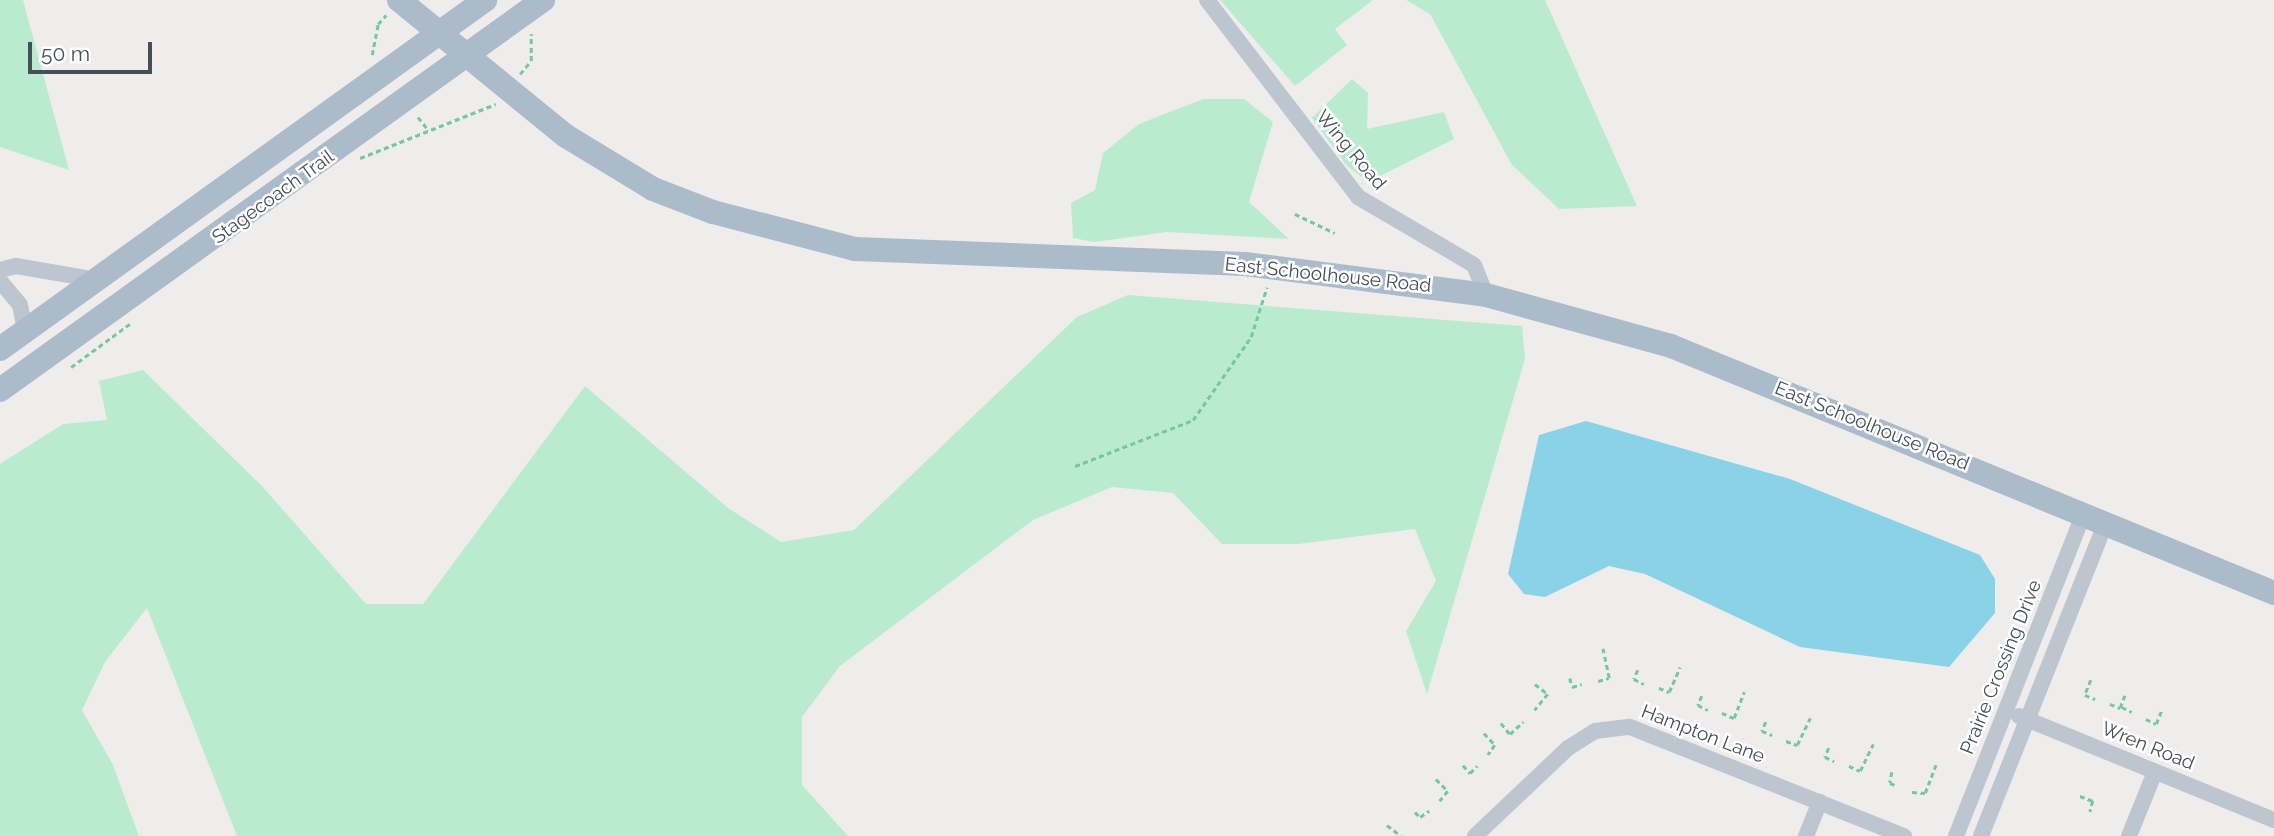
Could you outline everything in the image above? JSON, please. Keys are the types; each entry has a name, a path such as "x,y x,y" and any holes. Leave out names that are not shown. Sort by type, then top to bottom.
{"main road":[{"name":"Stagecoach Trail","path":"0,349 485,0"},
{"name":"Stagecoach Trail","path":"0,390 466,58 543,0"},
{"name":"East Schoolhouse Road","path":"392,9 439,34 466,58 505,103 653,189 810,240 932,256 1273,267 1486,295 1682,351 2095,517 2274,593"}],"street":[{"name":"Wing Road","path":"1207,0 1358,197 1474,265 1486,295"},
{"path":"0,270 16,266 96,280"},
{"path":"0,281 20,305 24,331"},
{"path":"1982,836 2029,720 2095,517"},
{"name":"Prairie Crossing Drive","path":"1956,836 2007,712 2095,517"},
{"name":"Wren Road","path":"2007,712 2274,820"},
{"name":"Hampton Lane","path":"1475,836 1568,748 1595,731 1625,727 1904,836"},
{"path":"2129,836 2155,772"},
{"path":"1806,836 1819,802"}],"path":[{"path":"375,59 370,51 392,9"},
{"path":"521,72 531,61 530,32"},
{"path":"414,111 425,128 505,103"},
{"path":"1296,215 1335,233"},
{"path":"1074,466 1193,420 1251,337 1273,267"},
{"path":"92,352 102,344"},
{"path":"1598,681 1609,678 1603,649"},
{"path":"1659,688 1669,692 1680,667"},
{"path":"1638,670 1634,679 1644,684"},
{"path":"1570,678 1572,687 1582,684"},
{"path":"2091,680 2085,695 2095,699"},
{"path":"1535,684 1548,694 1535,710"},
{"path":"1722,713 1734,718 1744,692"},
{"path":"2110,704 2120,708 2127,694 2122,709 2132,712"},
{"path":"1702,695 1698,705 1708,710"},
{"path":"2146,719 2156,724 2162,709"},
{"path":"1786,741 1797,746 1810,718"},
{"path":"1501,723 1506,734 1523,722"},
{"path":"1766,722 1762,731 1772,735"},
{"path":"1484,733 1494,744 1488,755"},
{"path":"1849,766 1860,771 1873,744"},
{"path":"1829,748 1825,757 1835,761"},
{"path":"1463,765 1470,773 1477,766"},
{"path":"1912,792 1925,793 1936,765"},
{"path":"1892,772 1889,783 1897,786"},
{"path":"1436,779 1448,791 1440,801"},
{"path":"2080,796 2093,801 2090,812"},
{"path":"1415,812 1420,817 1429,811"},
{"path":"1387,825 1401,836"}],"green space":[{"path":"0,0 23,0 69,170 0,147"},
{"path":"1220,0 1373,0 1335,29 1347,45 1295,86"},
{"path":"1406,0 1545,0 1637,206 1559,209 1512,165 1430,14"},
{"path":"1352,79 1368,93 1367,129 1444,112 1454,139 1368,182 1346,165 1312,118"},
{"path":"1203,99 1244,99 1273,122 1249,202 1289,239 1167,232 1094,242 1073,238 1071,203 1095,190 1103,153 1139,124"},
{"path":"1128,295 1522,326 1525,359 1427,694 1406,631 1436,581 1415,529 1298,544 1222,544 1173,493 1112,487 1033,520 840,666 802,717 802,785 848,836 237,836 147,608 105,662 82,710 113,765 139,836 0,836 0,464 63,424 107,420 99,381 143,370 261,485 366,604 423,604 585,386 728,508 781,542 854,530 1077,317"}],"water":[{"path":"1586,421 1790,479 1980,555 1995,579 1995,613 1949,667 1800,647 1645,574 1609,566 1545,597 1524,594 1508,574 1539,435"}]}
